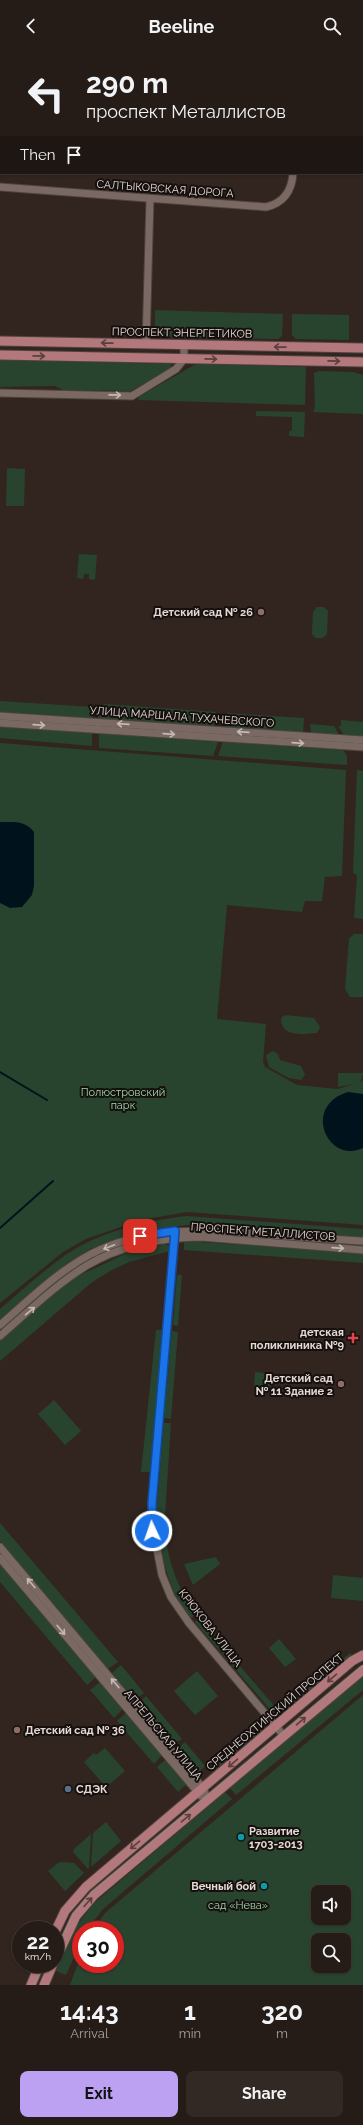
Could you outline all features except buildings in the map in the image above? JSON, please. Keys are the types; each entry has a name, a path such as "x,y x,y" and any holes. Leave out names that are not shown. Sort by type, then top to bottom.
{"main road":[{"name":"ПРОСПЕКТ ЭНЕРГЕТИКОВ","path":"0,341 363,348"},
{"path":"0,355 363,362"},
{"name":"СРЕДНЕОХТИНСКИЙ ПРОСПЕКТ","path":"60,1921 65,1911 86,1887 352,1662 363,1655"},
{"path":"64,1942 76,1916 94,1895 363,1670"},
{"path":"31,1985 36,1973"},
{"path":"44,1985 50,1973"}],"street":[{"name":"САЛТЫКОВСКАЯ ДОРОГА","path":"0,187 266,207 279,202 289,192 293,174"},
{"path":"146,344 150,199"},
{"path":"0,393 132,396 176,369 184,359 184,345"},
{"name":"УЛИЦА МАРШАЛА ТУХАЧЕВСКОГО","path":"0,716 363,740"},
{"name":"УЛИЦА МАРШАЛА ТУХАЧЕВСКОГО","path":"0,723 363,747"},
{"name":"ПРОСПЕКТ МЕТАЛЛИСТОВ","path":"0,1325 68,1268 91,1254 140,1236 175,1234 202,1230 363,1241"},
{"name":"ПРОСПЕКТ МЕТАЛЛИСТОВ","path":"0,1336 72,1275 88,1265 175,1234 363,1250"},
{"name":"КРЮКОВА УЛИЦА","path":"175,1234 151,1518 162,1575 171,1597 189,1623 284,1736"},
{"name":"АПРЕЛЬСКАЯ УЛИЦА","path":"0,1546 208,1800"},
{"name":"АПРЕЛЬСКАЯ УЛИЦА","path":"0,1558 200,1790"}],"green space":[{"path":"155,310 283,314 282,336 278,339 157,336 155,335"},
{"path":"292,314 349,315 349,340 296,339 292,335"},
{"path":"0,360 170,364 172,366 131,391 63,390 55,386 0,387"},
{"path":"194,365 306,367 305,405 138,400 139,397"},
{"path":"319,371 353,372 363,375 363,414 313,412 315,408 314,373"},
{"path":"256,411 305,412 304,437 289,436 289,431 292,431 292,417 256,416"},
{"path":"7,468 25,469 24,506 6,506"},
{"path":"79,554 97,555 95,580 89,579 89,574 84,574 83,579 77,578"},
{"path":"317,607 324,607 328,611 327,634 323,638 316,638 312,634 313,612"},
{"path":"0,701 93,707 93,718 0,712"},
{"path":"104,704 216,712 214,727 98,719 100,707"},
{"path":"227,713 304,718 303,733 226,727"},
{"path":"341,720 363,722 363,737 344,735 338,726 341,726"},
{"path":"310,724 334,726 339,735 311,733"},
{"path":"0,727 92,733 92,746 0,738"},
{"path":"99,733 218,742 213,756 99,748"},
{"path":"223,742 343,750 347,756 347,765 218,756"},
{"name":"Полюстровский парк","path":"0,743 346,770 342,876 325,877 322,901 305,901 302,912 227,905 217,1019 266,1024 263,1062 265,1067 297,1085 338,1089 353,1084 338,1087 338,1073 363,1073 361,1081 357,1083 363,1081 363,1225 187,1212 141,1220 86,1239 63,1252 0,1303"},
{"path":"357,770 363,771 363,919 354,918 357,875 353,873"},
{"path":"354,934 363,934 363,997 350,997 345,989 349,939"},
{"path":"285,1015 314,1018 320,1027 317,1033 300,1034 289,1032 282,1024 281,1018"},
{"path":"273,1051 278,1054 280,1060 301,1066 305,1075 301,1080 289,1078 269,1067 266,1055"},
{"path":"186,1216 363,1229 363,1238 187,1225 139,1231 90,1249 66,1264 0,1319 0,1309 64,1256 92,1240 122,1229 154,1221"},
{"path":"184,1241 363,1253 363,1263 184,1250"},
{"path":"165,1244 169,1246 170,1251 129,1262 110,1271 91,1283 0,1361 0,1340 74,1278 127,1253"},
{"path":"177,1275 182,1275 178,1326 173,1325"},
{"path":"156,1330 163,1330 150,1472 141,1472"},
{"path":"172,1331 178,1332 171,1419 164,1418"},
{"path":"255,1372 271,1374 270,1387 254,1386"},
{"path":"54,1400 81,1431 65,1445 38,1414"},
{"path":"164,1423 171,1423 165,1516 156,1516"},
{"path":"156,1520 165,1520 167,1546 173,1570 177,1581 196,1614 191,1618 183,1607 171,1584 164,1560"},
{"path":"0,1523 118,1662 108,1669 0,1541"},
{"path":"216,1557 220,1564 193,1585 184,1564"},
{"path":"0,1564 96,1677 87,1685 0,1582"},
{"path":"333,1575 363,1578 363,1601 331,1598"},
{"path":"199,1619 277,1709 273,1713 195,1622"},
{"path":"279,1639 296,1659 285,1667 269,1648"},
{"path":"350,1653 352,1655 285,1713 283,1710"},
{"path":"121,1665 144,1693 134,1700 112,1673"},
{"path":"197,1671 218,1696 195,1715 174,1691"},
{"path":"363,1676 363,1690 236,1795 230,1788"},
{"path":"100,1682 123,1709 114,1718 90,1690"},
{"name":"сад «Нева»","path":"363,1695 363,1985 70,1985 74,1973 124,1973 124,1921 99,1921 105,1913"},
{"path":"146,1696 182,1739 172,1745 137,1704"},
{"path":"126,1713 162,1755 154,1764 117,1721"},
{"path":"261,1728 264,1730 216,1770 214,1768"},
{"path":"185,1742 205,1766 198,1773 177,1750"},
{"path":"105,1748 125,1771 106,1787 84,1762 94,1753 96,1755"},
{"path":"165,1760 186,1785 178,1792 157,1767"},
{"path":"225,1792 232,1799 102,1910 94,1921 80,1921 92,1905"},
{"path":"106,1822 121,1841 91,1867 93,1833"},
{"path":"91,1834 88,1869 73,1852 74,1849"},
{"path":"58,1863 74,1863 84,1873 65,1891 48,1871"},
{"path":"72,1936 72,1962 66,1975 61,1973 64,1973 64,1953"}],"water":[{"path":"0,822 15,822 27,825 34,832 34,886 32,895 22,907 10,908 0,903"},
{"path":"348,1092 363,1094 363,1148 350,1151 339,1148 330,1141 325,1132 323,1120 326,1109 334,1099"}],"waterway":[{"path":"0,1072 47,1100"},
{"path":"0,1228 53,1181"}],"tram line":[{"path":"64,1934 74,1913 98,1887 363,1665"},
{"path":"34,1985 40,1973"}],"place":[{"name":"Детский сад № 26","path":"261,612"},
{"name":"детская поликлиника №9","path":"353,1338"},
{"name":"Детский сад № 11 Здание 2","path":"341,1384"},
{"name":"Детский сад № 36","path":"17,1730"},
{"name":"СДЭК","path":"68,1789"},
{"name":"Развитие 1703-2013","path":"241,1837"},
{"name":"Вечный бой","path":"264,1886"}],"route":[{"path":"140,1236 158,1232 175,1231 152,1503 152,1531"}]}
